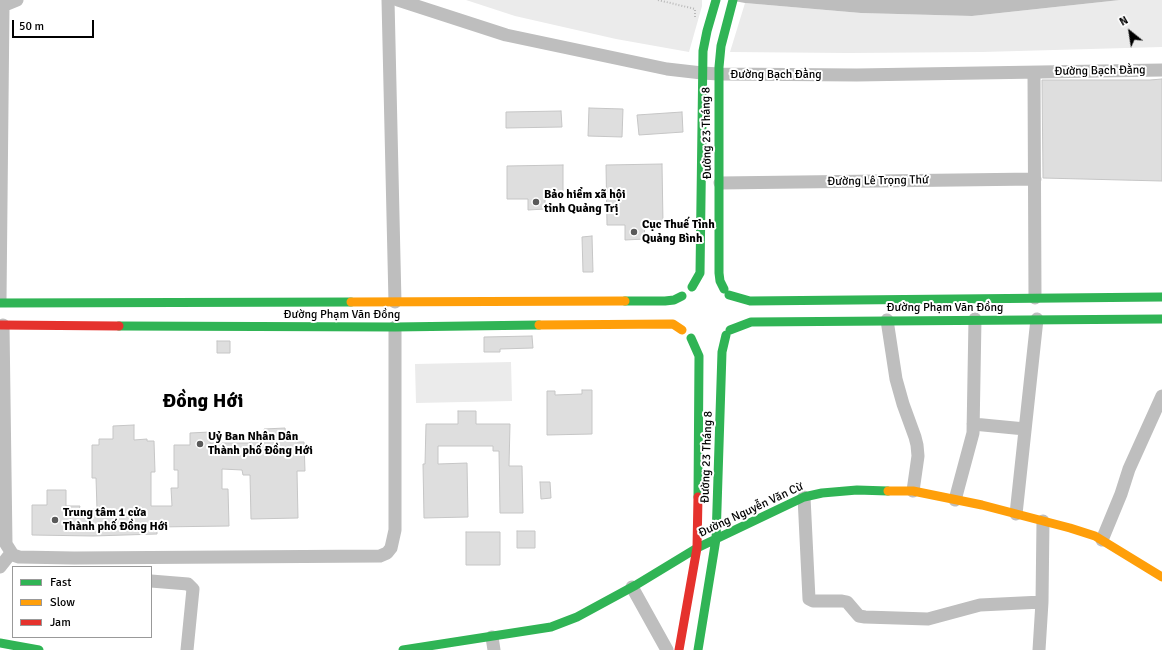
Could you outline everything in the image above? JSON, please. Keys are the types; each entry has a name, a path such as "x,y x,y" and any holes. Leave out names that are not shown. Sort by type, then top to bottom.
{"main road":[{"name":"Đường 23 Tháng 8","path":"692,288 700,273 703,50 716,0"},
{"name":"Đường 23 Tháng 8","path":"733,0 721,46 719,74 719,273 720,281 736,307"},
{"path":"703,284 692,288 682,296 677,313 678,321 682,330 691,338 703,342"},
{"name":"Đường Phạm Văn Đồng","path":"712,284 727,292 750,300 1162,297"},
{"name":"Đường Phạm Văn Đồng","path":"1,312 665,301 674,300 682,296"},
{"name":"Đường Phạm Văn Đồng","path":"1,312 395,324 673,324 682,330"},
{"name":"Đường 23 Tháng 8","path":"698,650 716,539 722,352 728,332 733,326 736,317"},
{"name":"Đường Phạm Văn Đồng","path":"716,341 728,332 751,322 1162,319"},
{"name":"Đường 23 Tháng 8","path":"679,650 697,548 699,356 691,338"},
{"name":"Đường Nguyễn Văn Cừ","path":"403,650 551,627 577,618 697,548 804,497 822,493 857,490 913,491 1016,514 1095,536 1162,577"},
{"path":"0,643 37,650"}],"street":[{"path":"17,0 1,6 1,312 6,544 13,555 19,557 89,558 380,556 387,552 391,548 395,530 395,324"},
{"path":"388,0 395,305"},
{"name":"Đường Bạch Đằng","path":"398,0 506,35 667,69 702,73 857,75 1162,70"},
{"path":"1034,73 1035,298"},
{"name":"Đường Lê Trọng Thứ","path":"720,183 1035,179"},
{"path":"1016,514 1037,319"},
{"path":"887,320 896,379 917,445 918,456 913,491"},
{"path":"955,500 973,433 975,320"},
{"path":"1102,540 1121,494 1129,469 1162,396"},
{"path":"973,424 1026,429"},
{"path":"804,497 809,599 813,601 847,602 859,616 865,618 928,619 980,605 1042,602"},
{"path":"1039,650 1042,602 1043,521"},
{"path":"0,567 11,553"},
{"path":"152,582 188,584 193,590 187,650"},
{"path":"632,587 667,650"},
{"path":"492,637 494,650"}],"path":[{"path":"658,0 695,9 696,24"}],"shaded area":[{"path":"466,0 702,0 702,6 689,52 616,39 515,16"},
{"path":"729,0 1120,0 972,16 861,13 745,3"},
{"path":"1120,0 1162,0 1162,47 982,52 730,52 745,3 861,13 972,16"},
{"path":"511,362 512,401 416,403 415,364"}],"building":[{"path":"1162,79 1162,181 1043,178 1042,80"},
{"path":"589,108 623,109 622,137 588,136"},
{"path":"561,111 562,127 506,128 506,112"},
{"path":"682,112 683,132 639,135 637,115"},
{"path":"662,164 663,223 644,224 645,239 625,240 625,225 607,225 606,165"},
{"path":"563,165 563,197 545,198 545,209 528,210 528,199 507,199 507,166"},
{"path":"592,236 593,272 583,272 582,237"},
{"path":"532,336 533,348 500,349 500,352 484,352 484,337"},
{"path":"217,341 230,341 230,353 217,353"},
{"path":"582,390 592,390 592,434 547,435 547,391 555,391 555,395 582,394"},
{"path":"458,411 476,411 476,424 510,424 509,466 522,466 523,513 500,513 499,451 493,451 493,446 438,446 438,464 467,463 468,517 424,518 423,464 425,464 426,424 458,424"},
{"path":"134,425 134,440 147,439 147,441 154,441 155,472 151,472 151,506 172,506 171,488 178,488 178,470 174,470 174,445 190,445 190,433 210,432 210,443 250,443 249,441 264,440 264,429 285,428 286,439 297,438 297,442 304,442 305,471 297,471 298,518 251,519 250,475 243,475 242,470 222,469 222,489 228,489 229,526 157,527 157,534 93,536 32,535 32,505 47,505 47,490 66,490 66,506 80,506 79,510 97,509 96,478 92,478 92,445 99,445 99,439 113,439 113,426"},
{"path":"540,482 550,482 551,498 541,499"},
{"path":"517,531 535,531 535,548 517,548"},
{"path":"466,532 500,532 500,565 466,565"}],"traffic: fast":[{"path":"692,287 700,273 703,51 716,0"},
{"path":"724,289 720,281 719,273 719,67 721,46 733,0"},
{"path":"729,295 750,301 1162,297"},
{"path":"625,301 665,301 674,300 682,296"},
{"path":"0,303 351,302"},
{"path":"730,330 751,322 1162,319"},
{"path":"119,326 395,327 539,325"},
{"path":"698,650 716,539 722,352 726,335"},
{"path":"691,338 699,356 698,497"},
{"path":"403,650 551,627 577,617 636,585 697,548 804,497 822,493 857,490 888,491"},
{"path":"0,643 39,650"}],"traffic: slow":[{"path":"351,302 625,301"},
{"path":"539,325 673,324 682,330"},
{"path":"888,491 913,491 982,505 1070,528 1095,536 1162,577"}],"traffic: jam":[{"path":"0,325 119,326"},
{"path":"679,650 697,548 698,497"}],"place":[{"name":"Bảo hiểm xã hội tỉnh Quảng Trị","path":"536,202"},
{"name":"Cục Thuế Tỉnh Quảng Bình","path":"634,232"},
{"name":"Uỷ Ban Nhân Dân Thành phố Đồng Hới","path":"200,444"},
{"name":"Trung tâm 1 cửa Thành phố Đồng Hới","path":"55,520"}],"district":[{"name":"Đồng Hới","path":"203,402"}]}
